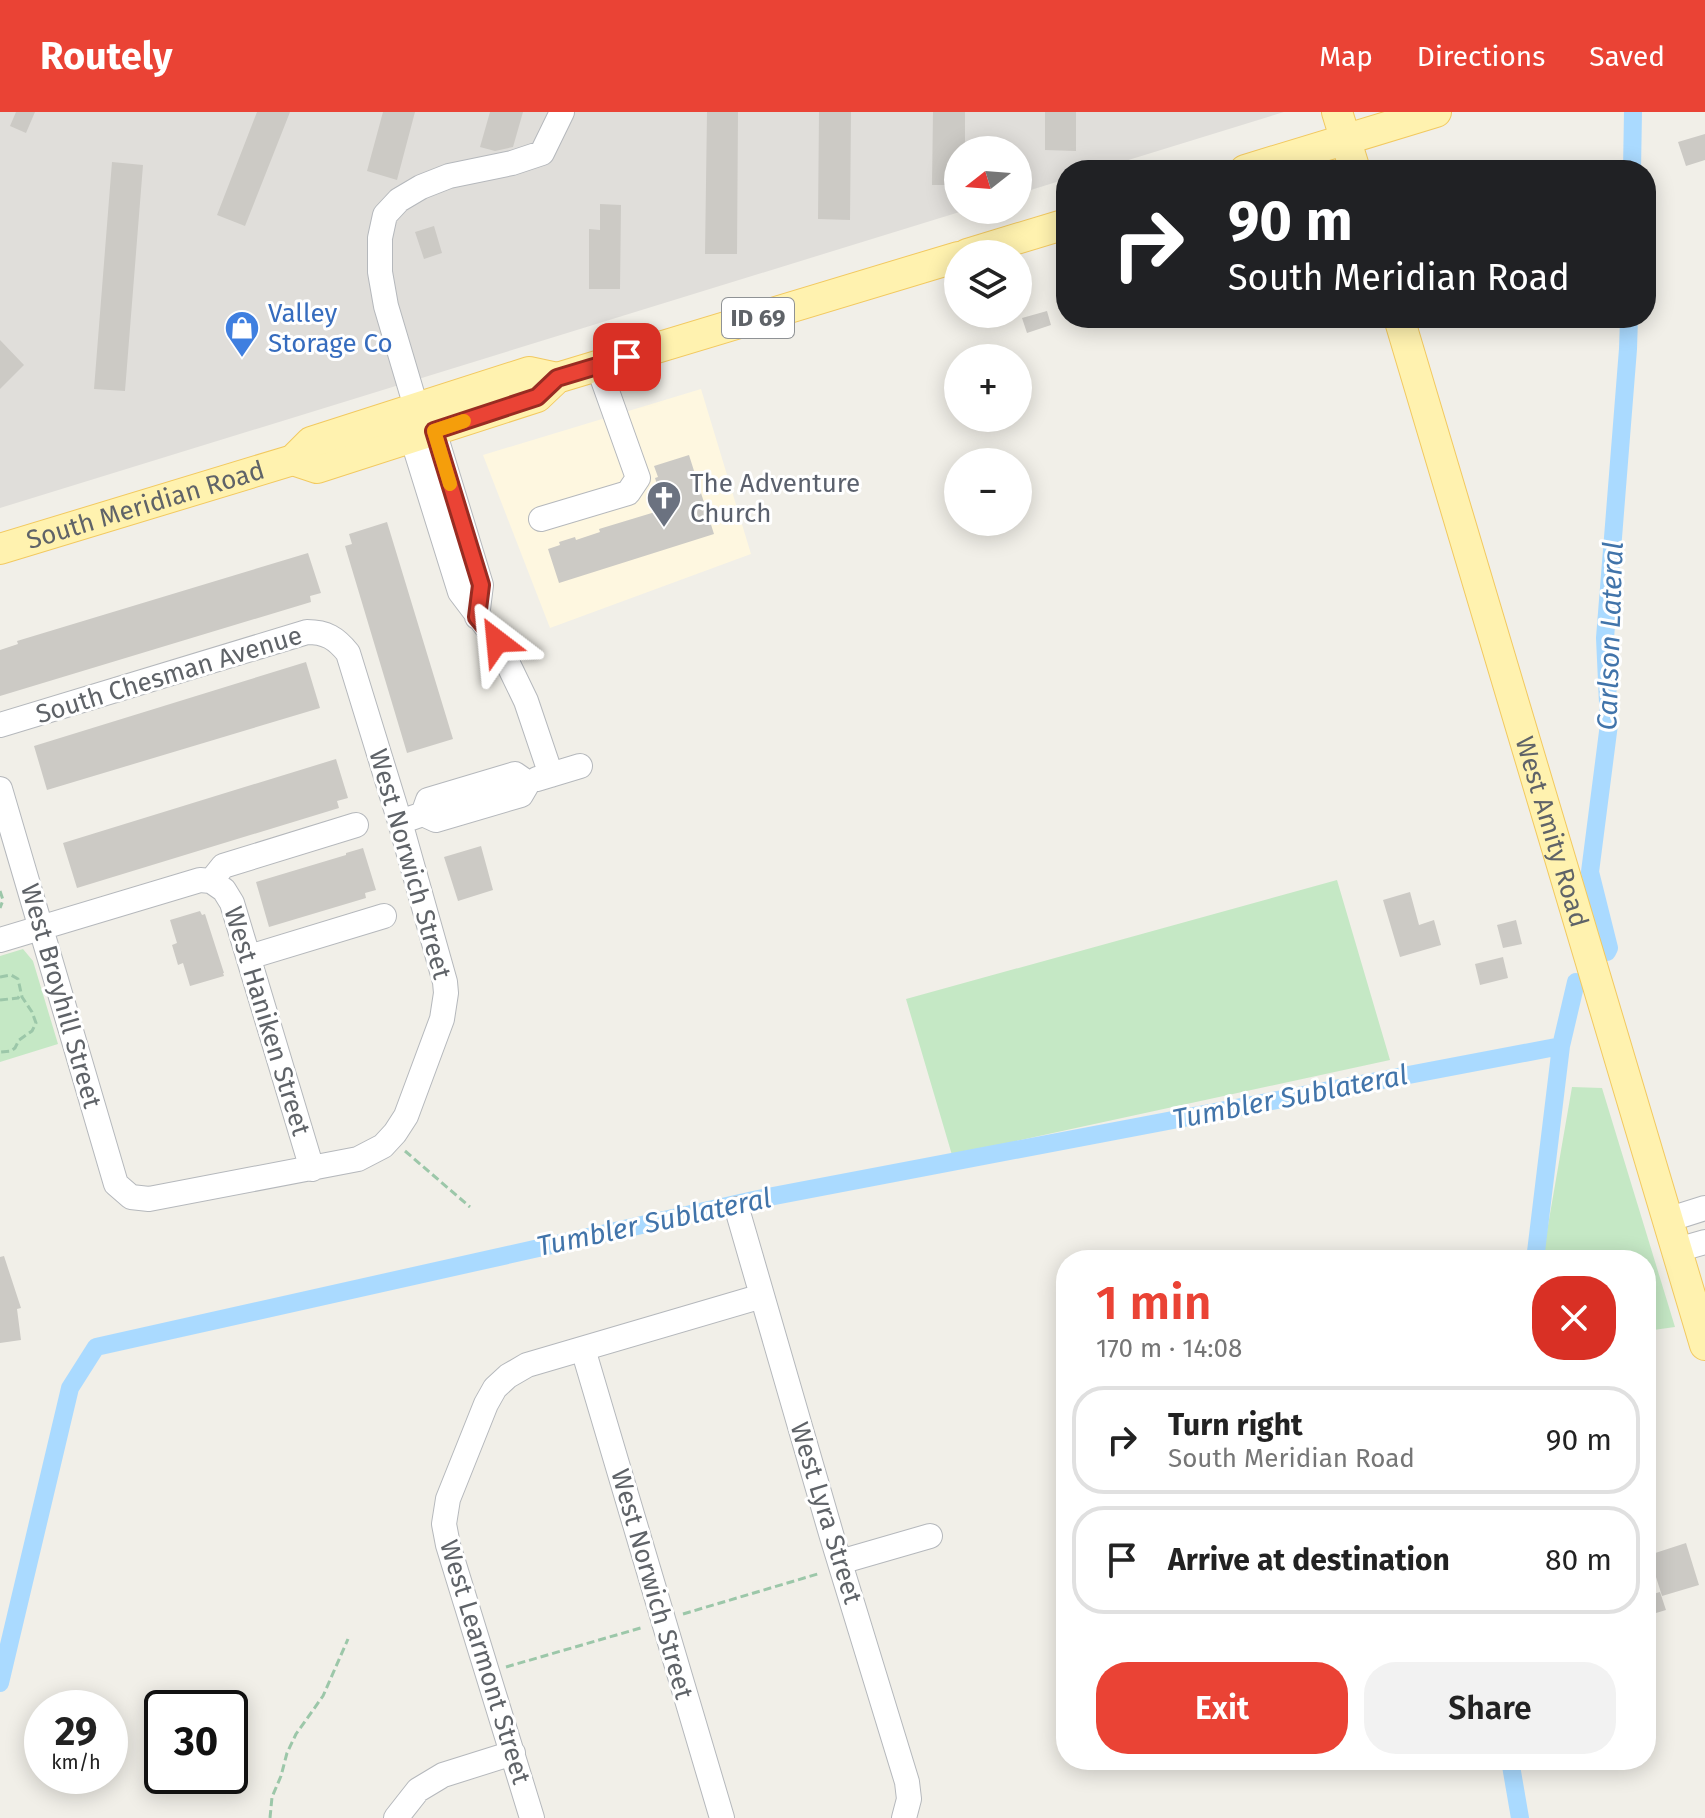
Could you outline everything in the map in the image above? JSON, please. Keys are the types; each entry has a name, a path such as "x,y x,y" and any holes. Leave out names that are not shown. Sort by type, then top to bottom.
{"main road":[{"path":"1267,160 1342,126 1436,112"},
{"path":"1342,126 1352,160"},
{"path":"1013,240 1056,227"},
{"name":"South Meridian Road","path":"0,549 296,462 311,442 421,425 537,397 551,377 598,366 944,261"},
{"name":"West Amity Road","path":"1402,328 1667,1220 1691,1246 1705,1345"}],"street":[{"path":"539,779 526,701 497,641 477,617 481,585 421,425 386,306 380,272 380,238 385,215 399,200 421,187 449,176 512,163 542,153 562,112"},
{"path":"541,519 628,493 638,478 598,366"},
{"name":"South Chesman Avenue","path":"0,725 307,632 320,632 337,639"},
{"name":"West Norwich Street","path":"337,639 348,653 411,818 446,993 442,1019 399,1141"},
{"path":"411,818 436,820 521,795 539,779 580,766"},
{"name":"West Broyhill Street","path":"0,789 116,1184 131,1197 149,1199 312,1169"},
{"path":"0,940 200,880 211,881 223,866 356,825"},
{"name":"West Haniken Street","path":"211,881 224,890 232,903 312,1169"},
{"path":"249,957 384,916"},
{"path":"312,1169 369,1155 399,1141"},
{"path":"1667,1220 1705,1208"},
{"name":"West Lyra Street","path":"737,1209 830,1567 907,1782 909,1799 905,1817"},
{"path":"583,1349 762,1296"},
{"name":"West Norwich Street","path":"583,1349 722,1818"},
{"name":"West Learmont Street","path":"532,1818 444,1524 448,1499 495,1388 527,1365 583,1349"},
{"path":"830,1567 930,1536"},
{"path":"396,1818 418,1790 443,1775 513,1753"}],"path":[{"path":"0,891 3,900 0,908"},
{"path":"0,977 15,977 35,1018 35,1027 19,1040 15,1048 0,1052"},
{"path":"0,1000 18,998 21,994"},
{"path":"399,1141 470,1207"},
{"path":"682,1614 830,1567"},
{"path":"506,1667 644,1627"},
{"path":"270,1818 272,1797 287,1753 296,1734 323,1696 348,1639"}],"shaded area":[{"name":"Valley Storage Co","path":"0,112 1284,112 1128,160 1056,160 1056,182 1032,190 1032,136 944,136 944,217 0,508"},
{"path":"701,389 751,554 550,628 483,455"}],"green space":[{"path":"1337,880 1390,1060 952,1155 906,999"},
{"path":"23,949 33,961 58,1044 0,1062 0,956"},
{"path":"1572,1087 1602,1088 1651,1250 1544,1250"},
{"path":"1656,1265 1675,1327 1656,1330"}],"building":[{"path":"16,112 35,112 26,133 10,126"},
{"path":"257,112 290,112 245,226 217,215"},
{"path":"383,112 415,112 397,180 367,171"},
{"path":"490,112 523,112 513,147 495,151 480,147"},
{"path":"707,112 738,112 737,254 705,254"},
{"path":"819,112 851,112 850,220 818,219"},
{"path":"933,112 965,112 965,136 944,136 944,185 932,185"},
{"path":"1045,112 1076,112 1076,151 1045,150"},
{"path":"1705,134 1705,160 1686,166 1678,142"},
{"path":"112,162 143,165 125,391 94,389"},
{"path":"600,204 621,205 620,289 589,289 589,229 600,230"},
{"path":"434,226 442,253 424,259 415,232"},
{"path":"1047,311 1051,325 1027,333 1025,328 1032,328 1032,315"},
{"path":"0,340 24,365 0,389"},
{"path":"689,455 714,534 559,583 548,549 560,545 559,542 575,537 576,540 600,532 599,529 665,509 654,466"},
{"path":"387,522 453,739 407,753 345,546 352,544 349,534"},
{"path":"308,553 321,593 310,596 311,602 0,696 0,650 18,644 17,641"},
{"path":"306,662 320,708 47,790 34,746"},
{"path":"336,759 348,798 337,801 339,808 77,888 63,843"},
{"path":"481,846 493,890 458,901 444,857"},
{"path":"363,848 376,890 365,893 366,898 269,927 256,882"},
{"path":"1410,892 1419,925 1434,920 1441,945 1400,957 1383,900"},
{"path":"200,911 202,915 205,914 224,976 190,986 183,963 178,965 172,945 177,943 170,920"},
{"path":"1516,920 1522,944 1503,948 1497,925"},
{"path":"1503,957 1508,978 1480,985 1475,964"},
{"path":"4,1256 21,1308 17,1309 21,1340 0,1343 0,1257"},
{"path":"1686,1543 1699,1585 1662,1596 1656,1577 1656,1553"},
{"path":"1660,1592 1666,1610 1656,1613 1656,1593"}],"waterway":[{"name":"Carlson Lateral","path":"1632,160 1633,112"},
{"name":"Carlson Lateral","path":"1607,952 1609,948 1590,872 1609,724 1605,638 1629,328"},
{"name":"Carlson Lateral","path":"1536,1250 1561,1046 1576,982"},
{"name":"Tumbler Sublateral","path":"0,1683 70,1388 96,1347 758,1199 1561,1046"},
{"name":"Carlson Lateral","path":"1512,1770 1520,1818"}],"slow traffic":[{"path":"450,484 434,431 464,421"}],"place":[{"name":"Valley Storage Co","path":"242,359"},
{"name":"The Adventure Church","path":"664,529"}],"route":[{"path":"497,641 477,617 481,585 434,431 537,397 557,378 627,357"}]}
